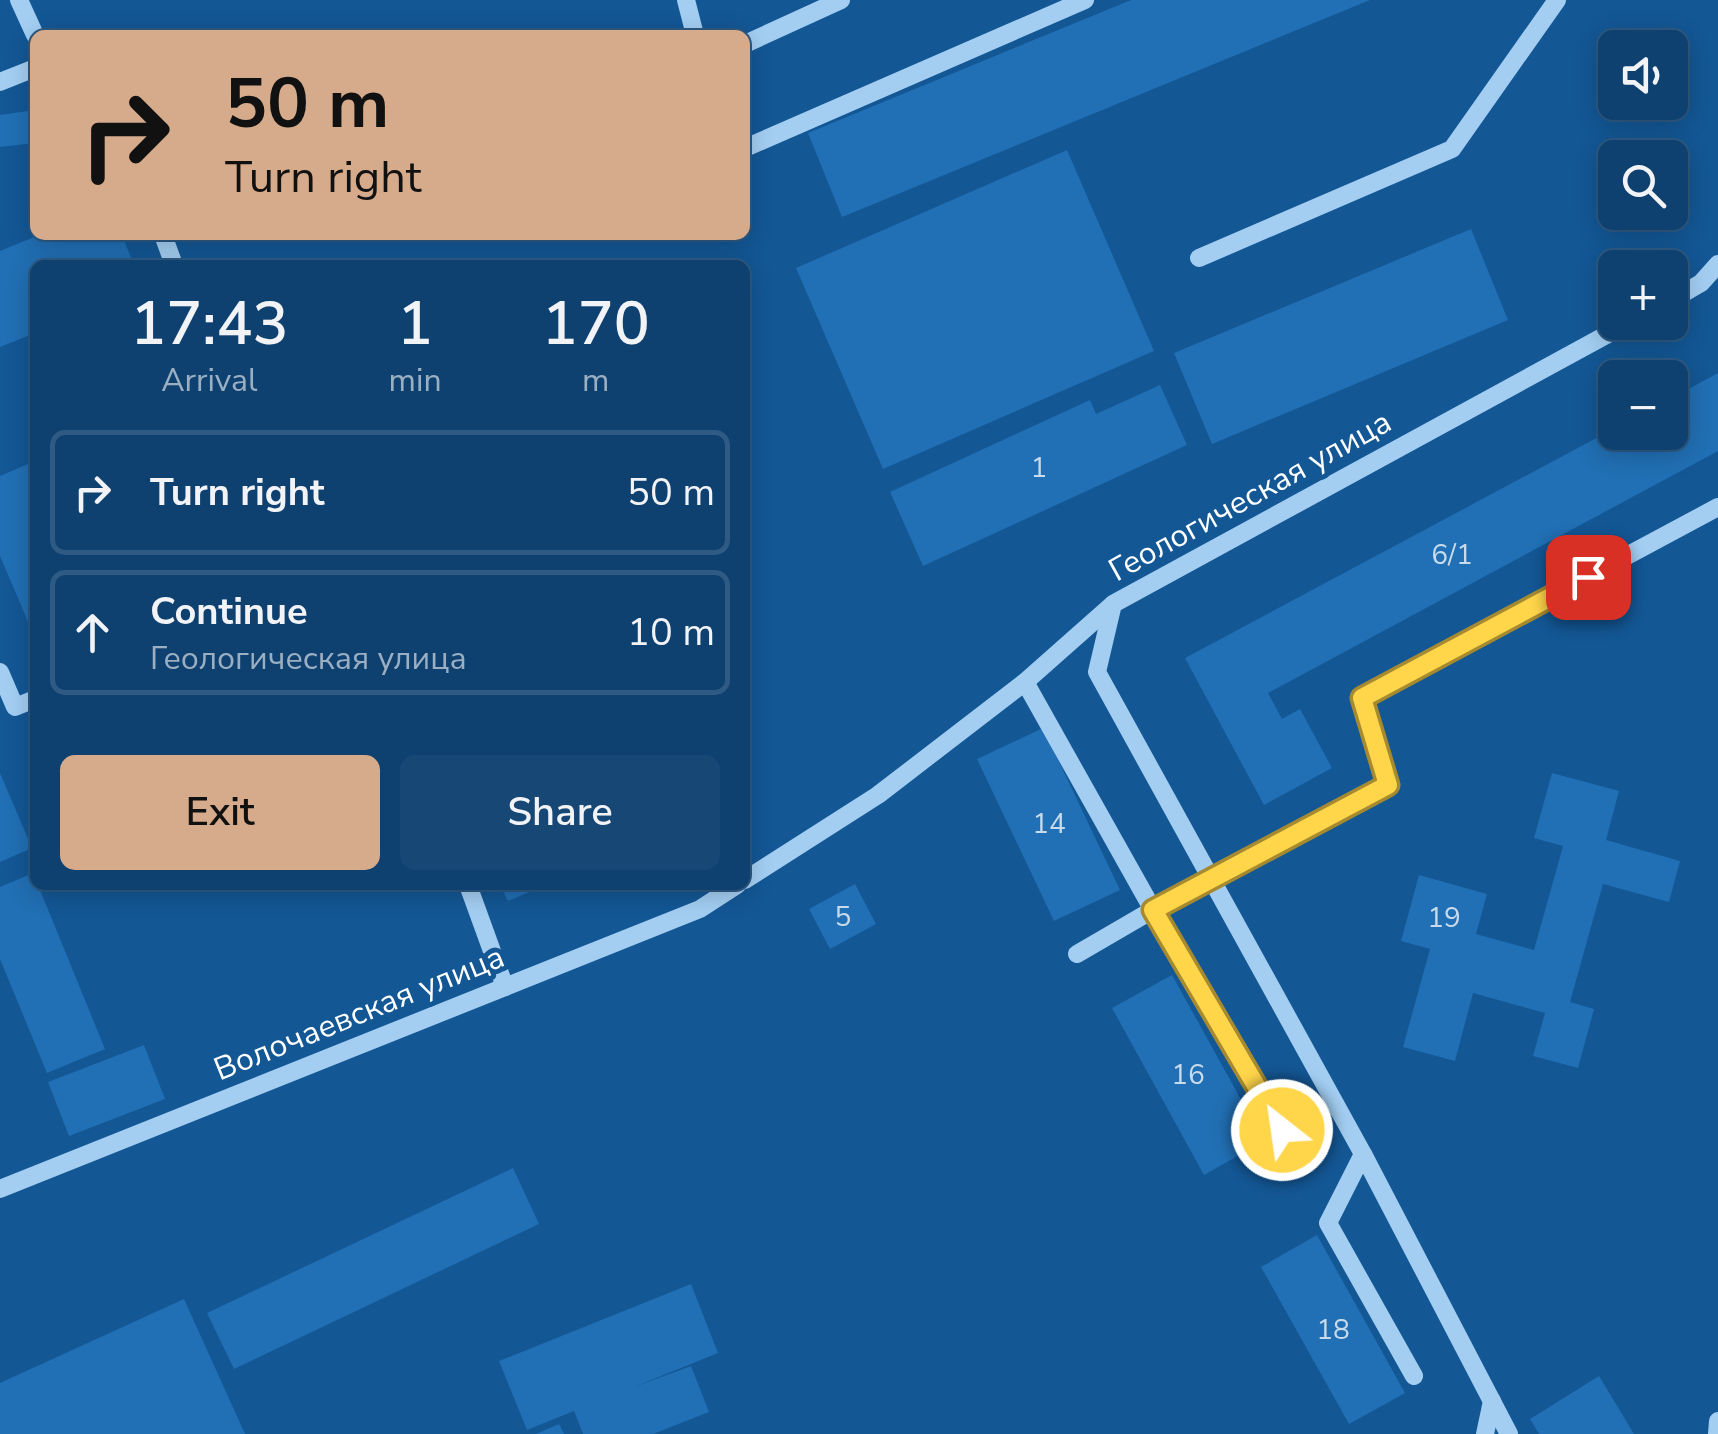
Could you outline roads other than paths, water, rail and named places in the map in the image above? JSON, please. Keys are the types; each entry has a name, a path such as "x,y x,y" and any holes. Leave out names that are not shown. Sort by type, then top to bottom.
{"street":[{"path":"20,0 33,30"},
{"path":"686,0 694,30"},
{"path":"750,42 841,0"},
{"path":"750,146 1084,0"},
{"path":"1198,258 1452,150 1557,0"},
{"path":"0,82 30,70"},
{"path":"1688,291 1702,284 1718,264"},
{"path":"1702,284 1718,294"},
{"name":"Геологическая улица","path":"1509,1434 1363,1154 1097,672 1112,604 1598,339"},
{"path":"1077,954 1211,876 1388,785 1362,698 1718,507"},
{"path":"750,877 878,796 1025,682 1112,604"},
{"path":"0,672 14,707 30,701"},
{"path":"1025,682 1282,1130"},
{"path":"470,890 505,987"},
{"name":"Волочаевская улица","path":"0,1188 700,908 729,890"},
{"path":"1363,1154 1328,1223 1414,1376"},
{"path":"1485,1434 1492,1400"},
{"path":"1717,1434 1718,1421"}]}
